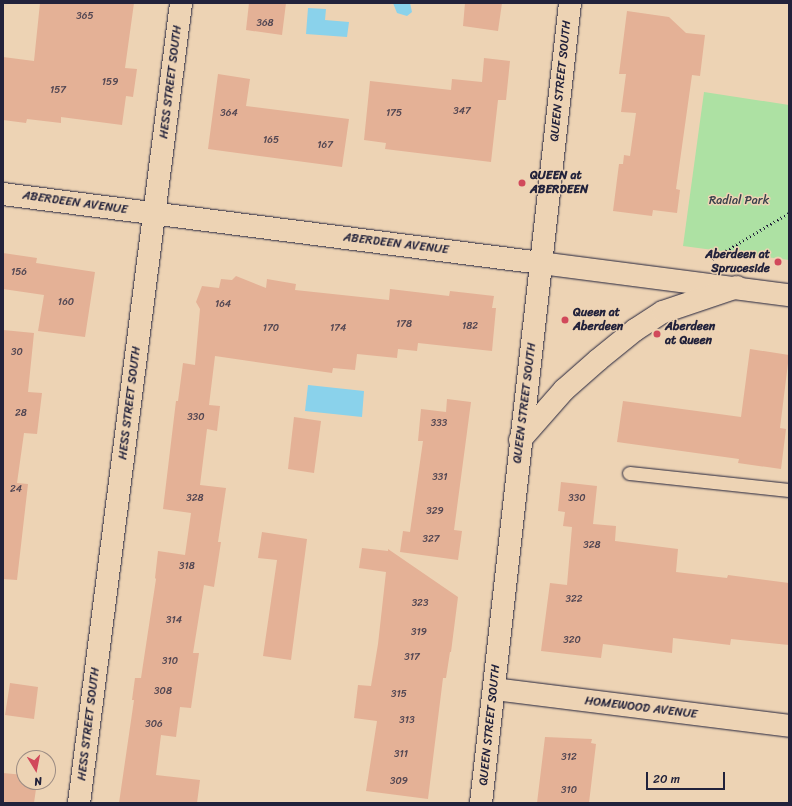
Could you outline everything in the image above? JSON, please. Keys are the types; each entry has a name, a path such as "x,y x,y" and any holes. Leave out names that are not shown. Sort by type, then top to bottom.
{"street":[{"name":"HESS STREET SOUTH","path":"78,803 181,3"},
{"name":"QUEEN STREET SOUTH","path":"481,803 520,440 570,3"},
{"name":"ABERDEEN AVENUE","path":"3,194 737,287 789,295"},
{"path":"520,440 564,390 635,330 663,312 737,287"},
{"name":"HOMEWOOD AVENUE","path":"494,689 789,726"}],"lane":[{"path":"629,473 789,490"}],"path":[{"path":"677,280 789,213"}],"green space":[{"name":"Radial Park","path":"704,92 789,105 789,260 683,246"}],"water":[{"path":"393,3 410,3 412,12 407,16 397,13"},
{"path":"308,8 326,9 325,20 349,22 347,37 306,34"},
{"path":"308,385 364,391 362,417 305,411"}],"building":[{"path":"40,3 134,3 125,68 137,69 133,97 126,96 122,125 61,117 61,123 27,119 26,123 3,120 3,57 34,61"},
{"path":"249,3 286,3 282,35 246,30"},
{"path":"465,3 502,3 498,31 463,26"},
{"path":"627,11 669,17 686,33 705,35 700,76 692,75 676,189 680,190 677,213 653,210 652,216 613,211 619,164 623,164 624,155 630,156 636,113 621,112 626,74 619,74"},
{"path":"484,58 510,61 506,100 498,100 491,162 385,149 386,143 364,140 370,81 451,90 452,79 482,82"},
{"path":"218,74 250,79 246,106 349,119 342,167 208,149"},
{"path":"3,253 37,258 36,263 95,272 85,337 38,331 44,295 3,289"},
{"path":"236,276 266,288 267,279 296,284 295,290 389,300 390,289 449,296 450,291 494,296 492,308 496,308 492,351 418,343 417,351 398,349 397,358 357,354 355,370 333,368 332,373 215,356 209,405 220,406 217,431 207,429 200,485 226,488 218,542 221,542 214,587 204,585 193,653 199,653 191,708 180,707 176,737 161,735 156,775 200,780 197,803 119,803 134,700 132,700 135,678 141,678 156,579 158,551 185,555 191,513 163,509 176,401 178,401 183,363 195,365 200,309 196,302 202,286 219,288 221,279 232,280"},
{"path":"3,330 34,333 28,392 42,393 37,434 24,433 17,483 28,484 17,580 3,579"},
{"path":"750,349 789,355 780,428 786,429 781,469 738,463 739,459 617,442 623,401 741,417"},
{"path":"447,399 471,402 454,530 462,531 458,560 400,552 403,531 410,532 423,441 418,441 421,409 446,412"},
{"path":"294,417 321,421 314,473 288,469"},
{"path":"561,482 597,486 593,524 616,526 615,541 678,549 676,572 727,578 728,575 789,583 789,645 731,639 730,645 673,638 672,653 603,644 601,658 541,651 550,583 567,585 572,527 563,526 565,512 558,511"},
{"path":"262,532 307,539 291,660 263,656 277,560 258,558"},
{"path":"362,548 388,551 388,549 458,597 451,652 446,678 443,678 428,799 366,791 377,721 354,718 358,685 371,686 378,644 386,572 359,568"},
{"path":"10,683 38,687 34,719 5,715"},
{"path":"545,737 592,739 591,743 596,744 589,803 537,803"},
{"path":"3,773 16,774 16,790 36,790 34,803 3,803"}],"place":[{"name":"QUEEN at ABERDEEN","path":"522,183"},
{"name":"Aberdeen at Spruceside","path":"778,262"},
{"name":"Queen at Aberdeen","path":"565,320"},
{"name":"Aberdeen at Queen","path":"657,334"}]}
